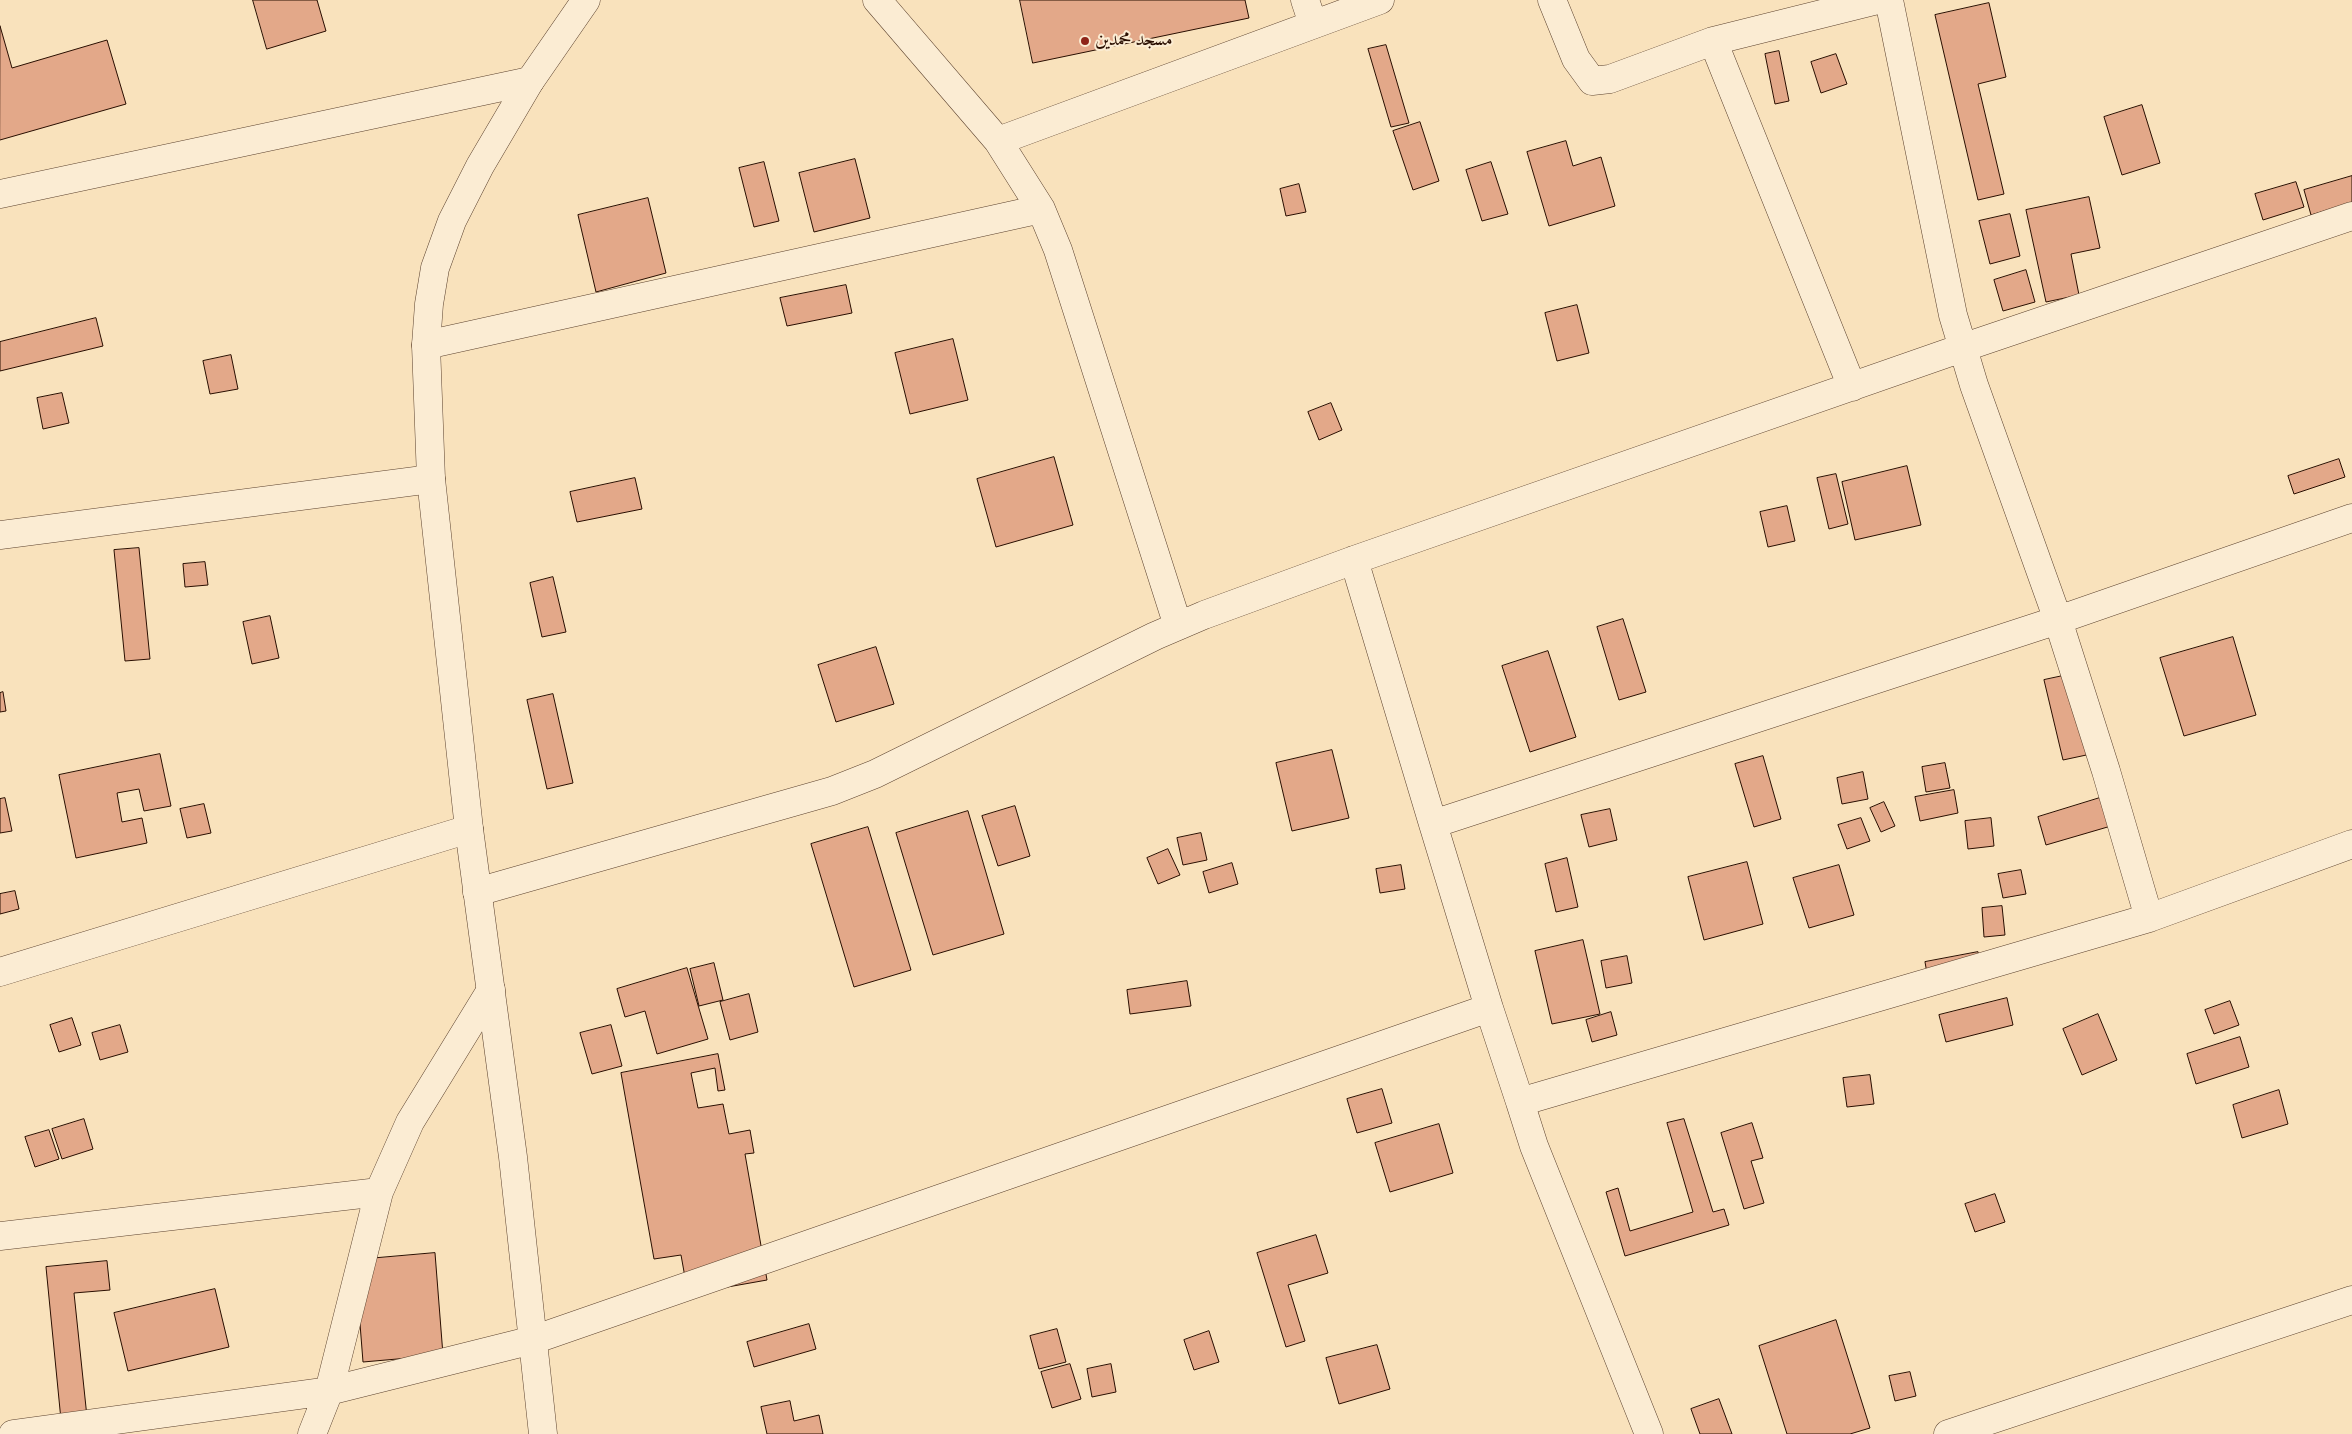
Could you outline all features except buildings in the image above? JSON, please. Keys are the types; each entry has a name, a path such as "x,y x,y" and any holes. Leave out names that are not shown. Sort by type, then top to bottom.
{"street":[{"path":"543,1434 528,1282 469,829 431,479 426,345 429,304 435,268 452,221 480,166 530,82 586,0"},
{"path":"877,0 998,141 1041,209 1058,250 1178,626"},
{"path":"998,141 1309,12 1380,0"},
{"path":"1552,0 1576,59 1592,81 1610,79 1713,41 1878,0"},
{"path":"1889,0 1953,315 1962,348 2058,620 2106,771 2149,918"},
{"path":"1713,41 1852,387"},
{"path":"0,194 530,82"},
{"path":"426,345 1041,209"},
{"path":"477,892 832,791 875,774 1178,626 1354,560 1962,348 2352,216"},
{"path":"0,535 431,479"},
{"path":"1433,824 2058,620 2352,518"},
{"path":"1354,560 1489,1008 1534,1146 1649,1434"},
{"path":"0,972 469,829"},
{"path":"1520,1102 2149,918 2352,844"},
{"path":"312,1434 329,1391 379,1192 410,1122 491,990"},
{"path":"13,1434 329,1391 533,1340 1489,1008"},
{"path":"0,1236 379,1192"},
{"path":"1948,1434 2352,1300"}],"place":[{"name":"مسجد محمدين","path":"1085,41"}]}
